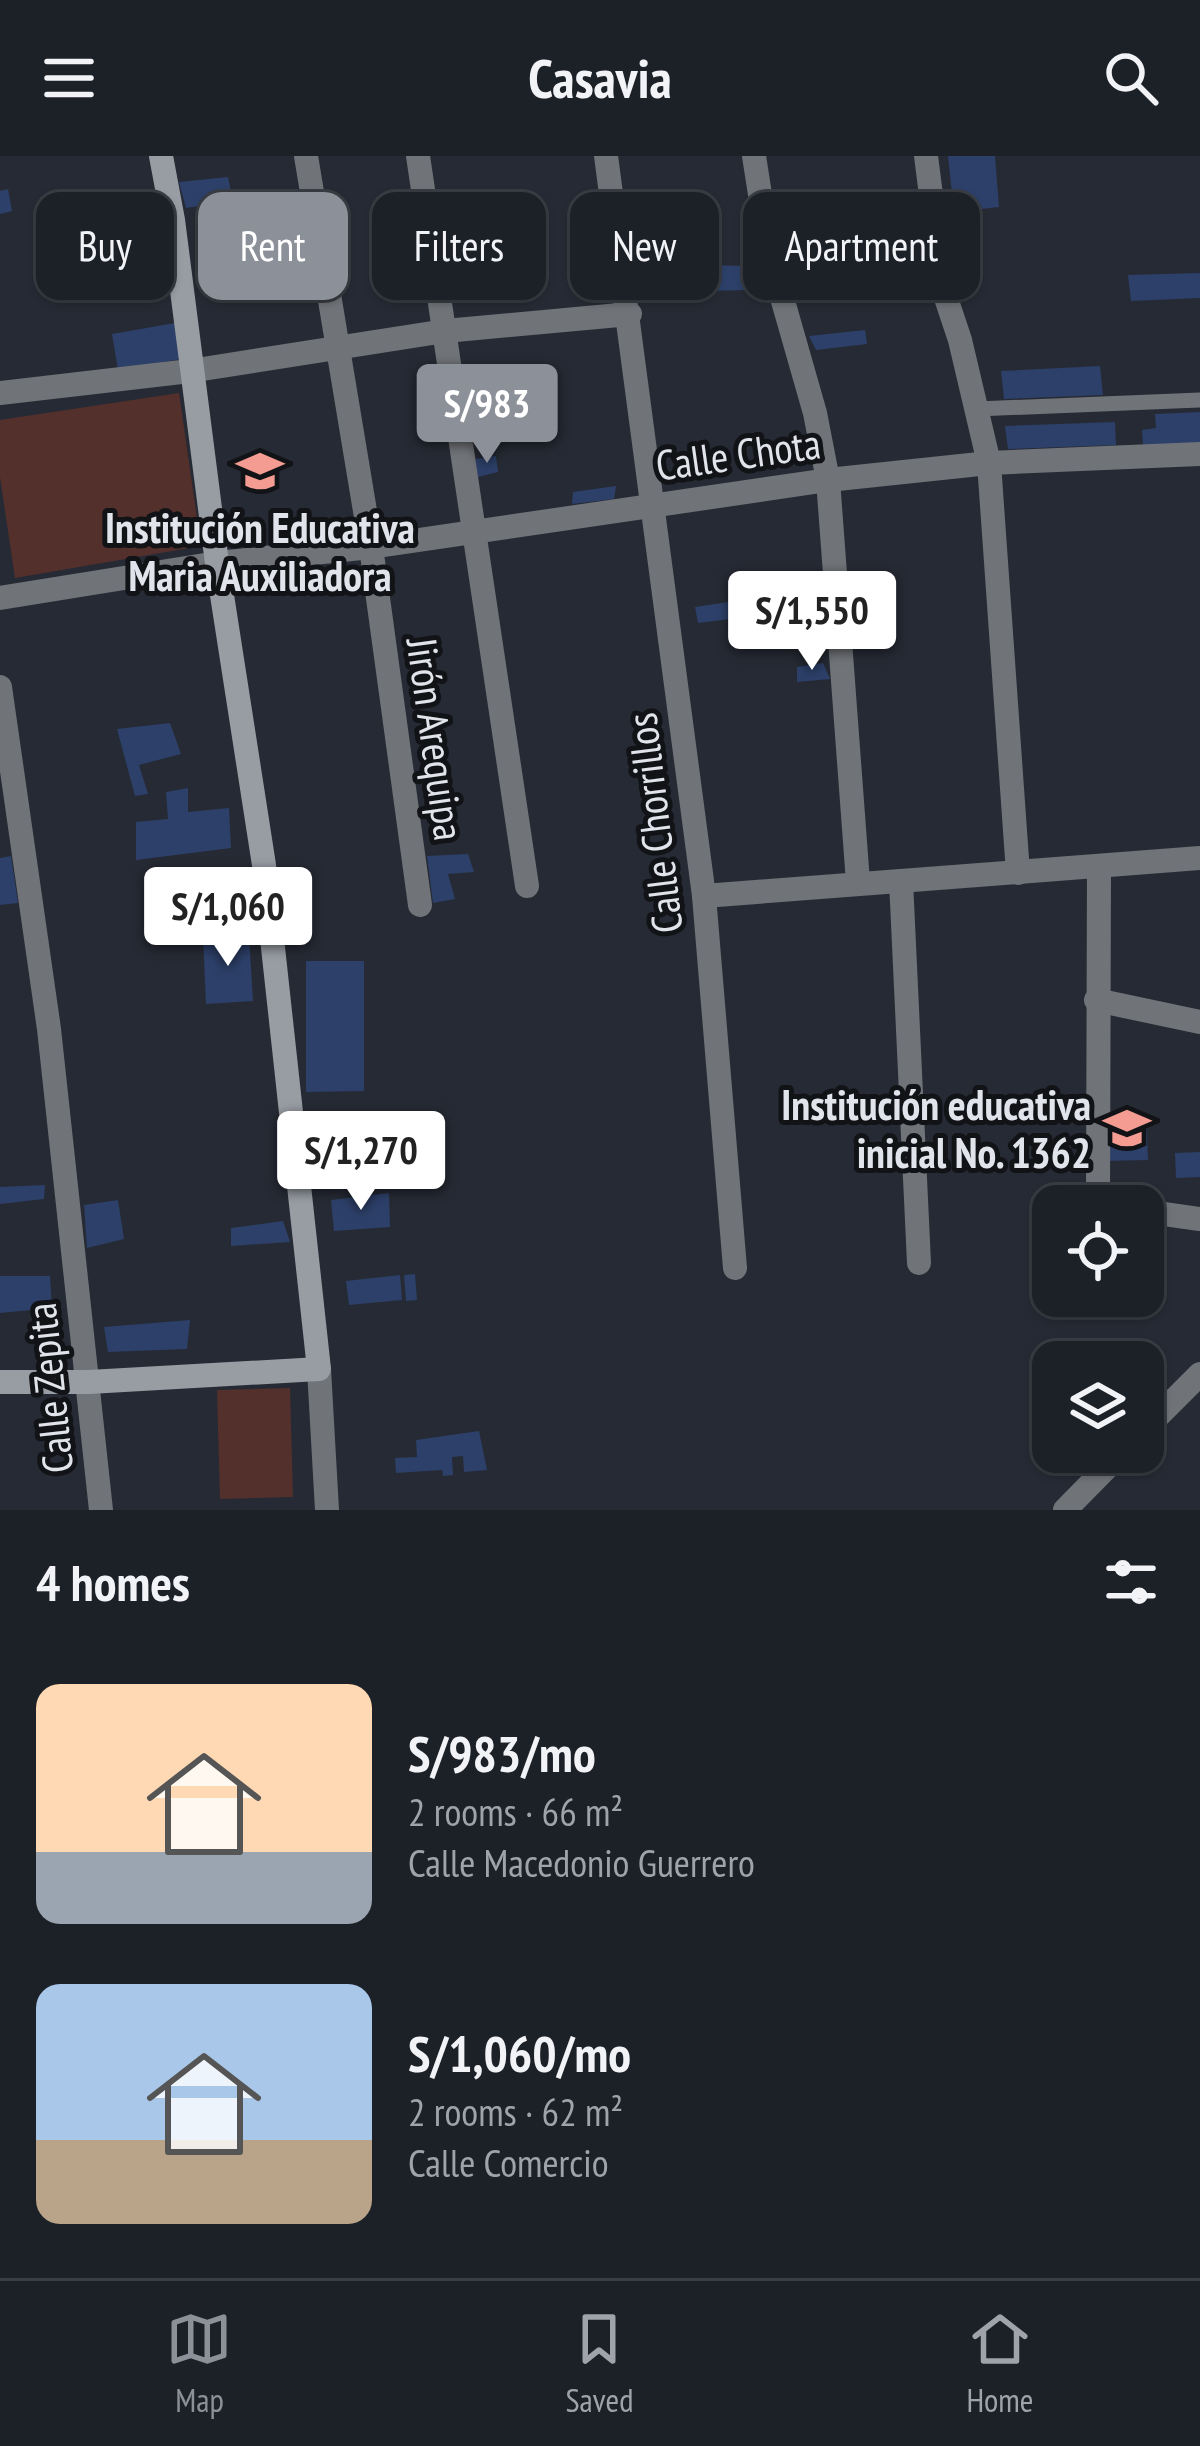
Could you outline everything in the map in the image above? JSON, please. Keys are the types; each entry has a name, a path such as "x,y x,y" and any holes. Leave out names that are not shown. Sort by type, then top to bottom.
{"street":[{"path":"161,156 264,865 320,1370 327,1510"},
{"name":"Jirón Arequipa","path":"306,156 371,547 420,905"},
{"path":"418,156 526,886"},
{"name":"Calle Chorrillos","path":"606,156 704,896 735,1268"},
{"path":"754,156 769,252 815,412 828,480 858,882"},
{"path":"926,156 943,289 989,463 1018,873"},
{"path":"0,393 190,371 445,331 630,314"},
{"name":"Calle Chota","path":"0,598 217,563 371,547 828,480 989,463 1200,454"},
{"name":"Calle Zepita","path":"0,688 49,1029 101,1510"},
{"path":"704,896 1200,858"},
{"path":"1098,1185 1099,866"},
{"path":"901,881 920,1263"},
{"path":"1096,1000 1200,1022"},
{"path":"1164,1214 1200,1219"},
{"path":"0,1382 320,1370"},
{"path":"1164,1409 1200,1374"},
{"path":"1065,1510 1101,1473"}],"lane":[{"path":"976,409 1200,400"}],"shaded area":[{"path":"179,393 201,546 15,578 0,477 0,420"},
{"path":"290,1388 293,1497 220,1499 217,1390"}],"building":[{"path":"948,156 995,156 999,207 980,209 980,192 952,192"},
{"path":"228,177 231,192 198,192 198,206 186,208 179,182"},
{"path":"8,189 12,211 0,214 0,191"},
{"path":"719,265 743,266 743,290 719,291"},
{"path":"1200,273 1200,298 1131,301 1128,275"},
{"path":"175,323 181,359 118,370 112,334"},
{"path":"865,330 867,344 816,350 809,336"},
{"path":"1100,366 1103,395 1004,399 1001,371"},
{"path":"1200,412 1200,443 1143,445 1142,430 1156,428 1155,414"},
{"path":"1115,422 1116,445 1008,449 1005,426"},
{"path":"496,456 498,472 478,477 475,459"},
{"path":"616,486 614,499 572,504 573,492"},
{"path":"755,598 755,616 698,623 695,607"},
{"path":"823,663 830,679 797,682 797,667"},
{"path":"170,723 181,754 139,765 148,794 135,796 117,729"},
{"path":"188,788 188,812 229,808 231,848 136,860 136,822 168,819 166,792"},
{"path":"468,854 474,872 448,874 455,899 433,903 427,856"},
{"path":"11,856 18,903 0,905 0,858"},
{"path":"249,935 253,1001 206,1004 203,937"},
{"path":"306,961 364,961 364,1091 306,1092"},
{"path":"1146,1116 1148,1160 1103,1161 1097,1123"},
{"path":"1200,1152 1200,1177 1176,1178 1175,1153"},
{"path":"45,1185 44,1199 0,1204 0,1187"},
{"path":"389,1193 390,1227 334,1231 331,1200"},
{"path":"118,1200 124,1239 87,1248 84,1205"},
{"path":"283,1221 290,1242 231,1246 231,1228"},
{"path":"415,1274 417,1300 406,1301 404,1275"},
{"path":"400,1275 402,1300 349,1305 346,1281"},
{"path":"0,1276 50,1276 52,1308 0,1313"},
{"path":"190,1320 187,1349 108,1352 104,1327"},
{"path":"479,1431 487,1470 464,1472 463,1456 452,1457 453,1475 443,1476 442,1470 396,1473 395,1458 417,1457 416,1440"}],"place":[{"name":"Institución Educativa Maria Auxiliadora","path":"260,471"},
{"name":"Institución educativa inicial No. 1362","path":"1127,1128"}]}
